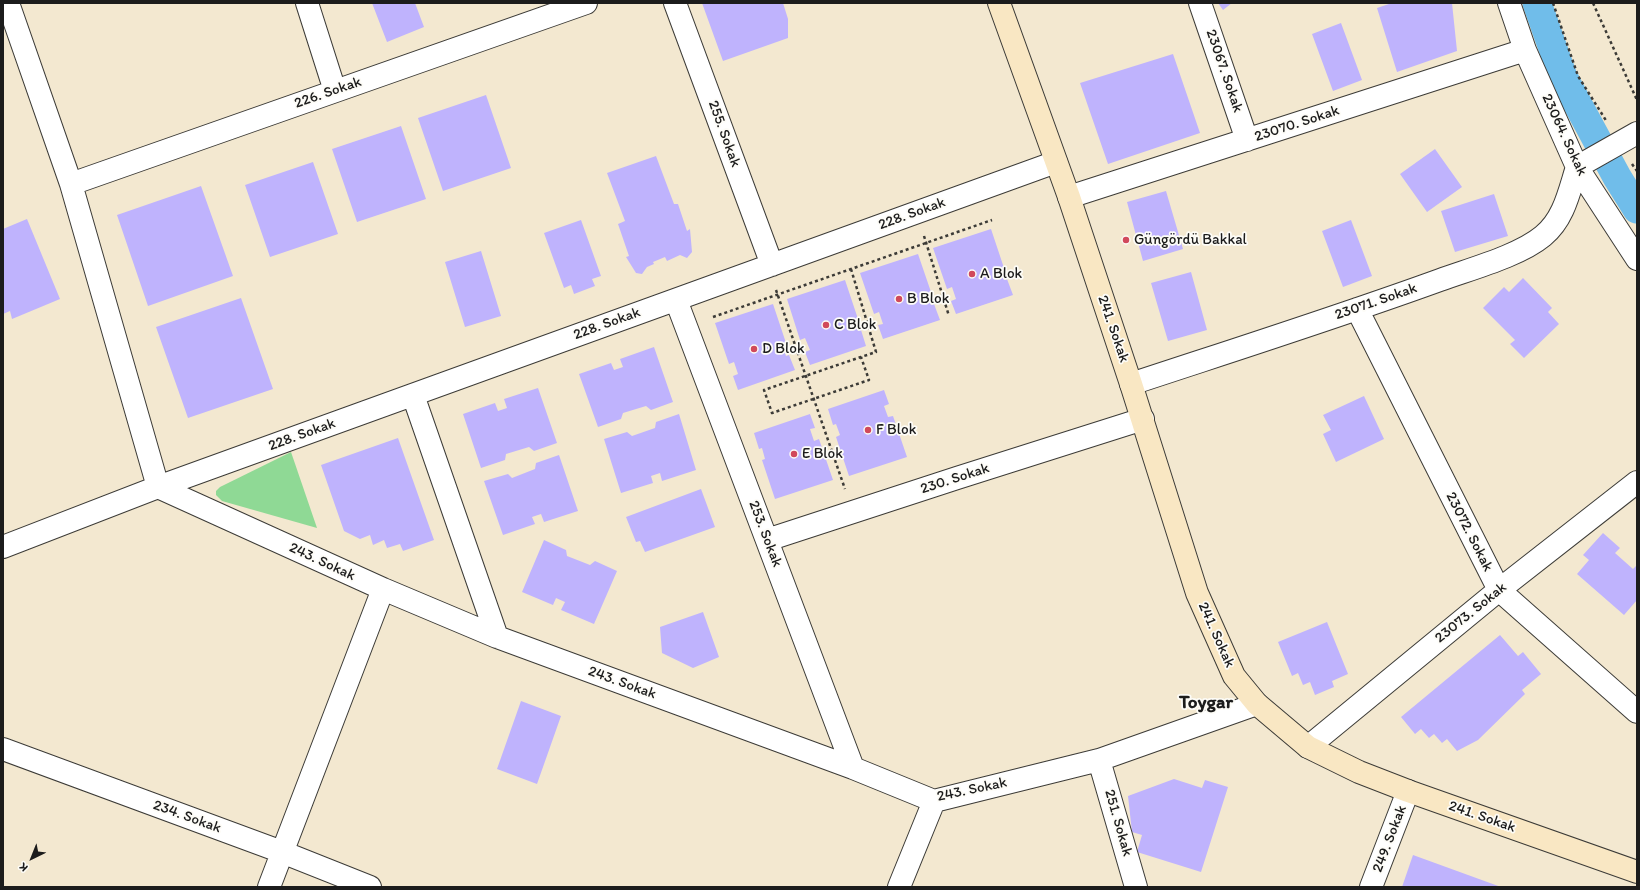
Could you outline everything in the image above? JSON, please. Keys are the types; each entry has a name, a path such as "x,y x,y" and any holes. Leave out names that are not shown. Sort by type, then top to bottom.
{"main road":[{"name":"241. Sokak","path":"999,3 1069,197 1143,419 1197,593 1234,676 1257,704 1308,747 1359,772 1408,791 1637,872"}],"street":[{"path":"3,547 158,487 71,184 8,3"},
{"path":"307,3 334,91"},
{"name":"226. Sokak","path":"71,184 586,3"},
{"name":"255. Sokak","path":"675,3 772,265"},
{"name":"23067. Sokak","path":"1200,3 1247,140"},
{"name":"23064. Sokak","path":"1509,3 1525,50 1582,164 1637,259"},
{"name":"23070. Sokak","path":"1069,197 1525,50"},
{"path":"1582,164 1628,138"},
{"name":"228. Sokak","path":"158,487 1056,162"},
{"name":"23071. Sokak","path":"1131,384 1357,309 1517,252 1542,237 1554,225 1562,214 1582,164"},
{"name":"253. Sokak","path":"676,300 853,768"},
{"name":"23072. Sokak","path":"1357,309 1499,590 1637,712"},
{"path":"413,395 496,637"},
{"name":"230. Sokak","path":"767,540 1143,419"},
{"name":"23073. Sokak","path":"1308,747 1499,590 1637,482"},
{"name":"243. Sokak","path":"158,487 383,589 496,637 853,768 934,801 1099,760 1257,704"},
{"path":"269,887 383,589"},
{"name":"234. Sokak","path":"3,749 282,852 370,887"},
{"name":"251. Sokak","path":"1099,760 1136,887"},
{"name":"249. Sokak","path":"1371,887 1408,791"},
{"path":"899,887 934,801"}],"path":[{"path":"1553,3 1578,76 1628,138 1637,171"},
{"path":"1593,3 1637,100"},
{"path":"713,318 992,220"},
{"path":"922,232 949,316"},
{"path":"851,270 876,352 861,357 806,376 764,390 772,413 869,380 861,357"},
{"path":"778,295 846,490"}],"green space":[{"path":"291,452 317,528 222,501 216,495 216,491 220,487"}],"building":[{"path":"372,3 415,3 424,27 387,42"},
{"path":"702,3 783,3 788,19 788,38 723,61"},
{"path":"1218,3 1232,3 1223,10"},
{"path":"1392,3 1452,3 1457,51 1397,72 1377,8"},
{"path":"1341,23 1362,80 1333,91 1312,34"},
{"path":"1173,54 1200,133 1108,164 1080,83"},
{"path":"486,95 511,168 443,191 418,118"},
{"path":"401,126 426,199 357,222 332,149"},
{"path":"1435,149 1462,187 1427,212 1400,174"},
{"path":"656,156 674,204 678,204 687,231 690,229 692,252 687,258 680,255 667,261 665,257 653,262 654,264 647,267 642,274 636,273 626,257 629,256 618,224 625,221 607,173"},
{"path":"313,162 338,234 270,257 245,185"},
{"path":"201,186 233,276 148,306 117,215"},
{"path":"1166,191 1183,249 1143,261 1127,202"},
{"path":"1494,194 1508,236 1455,252 1441,211"},
{"path":"27,219 60,299 12,319 10,311 3,314 3,229"},
{"path":"581,220 601,276 592,279 595,286 574,294 571,285 564,288 544,233"},
{"path":"1351,220 1372,276 1343,287 1322,231"},
{"name":"A Blok","path":"991,229 1004,268 1000,269 1004,280 1007,279 1013,295 956,314 951,301 956,299 952,287 947,289 933,248"},
{"path":"481,251 501,316 465,327 445,262"},
{"name":"B Blok","path":"918,254 931,292 927,294 931,305 934,304 940,320 883,339 878,325 883,324 879,312 874,314 860,273"},
{"path":"1191,272 1207,330 1168,341 1151,283"},
{"path":"1523,278 1552,308 1548,312 1559,324 1524,358 1510,344 1515,340 1483,308 1504,287 1509,292"},
{"name":"C Blok","path":"845,280 858,319 854,320 858,331 861,330 866,346 810,365 805,352 810,350 805,338 800,340 787,299"},
{"path":"241,298 273,389 188,418 156,327"},
{"name":"D Blok","path":"773,304 786,343 782,344 786,356 789,355 795,370 738,390 733,376 738,374 734,362 729,364 715,323"},
{"path":"654,347 673,402 651,410 646,406 623,413 621,419 598,427 579,374 611,363 614,370 623,367 620,359"},
{"path":"538,388 557,443 534,451 529,447 506,454 505,460 481,468 463,414 495,403 498,411 507,408 504,399"},
{"name":"F Blok","path":"884,390 889,404 884,406 888,417 893,416 907,457 849,476 836,437 840,435 836,424 833,425 828,409"},
{"path":"1364,396 1384,439 1336,462 1323,434 1331,430 1323,415"},
{"path":"679,414 696,470 662,481 660,473 651,476 653,483 621,493 604,439 627,432 632,436 655,428 656,422"},
{"name":"E Blok","path":"810,414 815,428 810,429 814,441 819,439 833,480 775,499 762,460 765,459 762,448 759,449 754,433"},
{"path":"398,438 434,540 403,551 400,544 387,548 384,540 373,545 370,535 360,539 344,531 321,465"},
{"path":"559,455 578,511 544,522 541,514 532,517 535,524 503,535 484,481 508,474 512,478 535,469 536,463"},
{"path":"701,489 715,527 645,552 640,541 636,542 626,517"},
{"path":"1603,533 1620,548 1615,553 1633,569 1637,565 1637,600 1624,615 1577,574 1589,560 1583,555"},
{"path":"544,540 566,550 567,556 590,565 595,561 617,571 594,624 561,610 565,602 556,598 553,605 522,592"},
{"path":"703,612 719,657 693,668 662,653 660,627"},
{"path":"1327,622 1348,674 1332,681 1334,687 1315,695 1310,682 1303,685 1298,673 1292,676 1278,642"},
{"path":"1500,635 1518,656 1523,652 1541,674 1522,690 1525,694 1478,740 1457,751 1447,739 1442,743 1434,734 1429,738 1421,729 1415,734 1401,717"},
{"path":"521,701 561,716 537,784 497,769"},
{"path":"1174,779 1202,788 1205,780 1228,787 1201,872 1137,852 1142,835 1132,832 1128,796"},
{"path":"1413,855 1501,887 1402,887"}],"waterway":[{"path":"1537,3 1563,77 1617,177 1637,209"}],"place":[{"name":"Güngördü Bakkal","path":"1126,240"},
{"name":"A Blok","path":"972,274"},
{"name":"B Blok","path":"899,299"},
{"name":"C Blok","path":"826,325"},
{"name":"D Blok","path":"754,349"},
{"name":"F Blok","path":"868,430"},
{"name":"E Blok","path":"794,454"}],"district":[{"name":"Toygar","path":"1206,703"}]}
